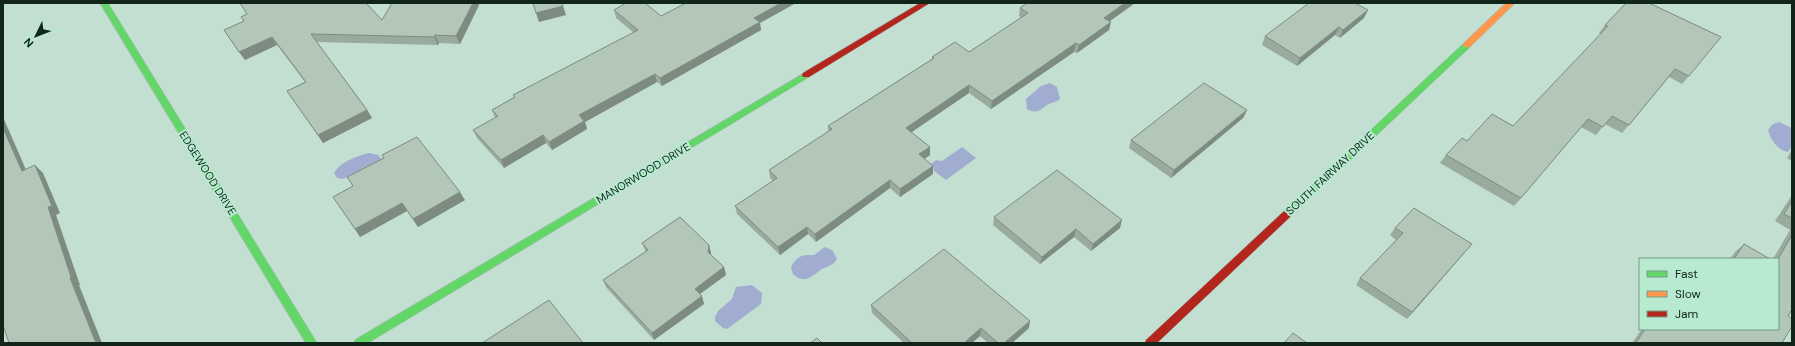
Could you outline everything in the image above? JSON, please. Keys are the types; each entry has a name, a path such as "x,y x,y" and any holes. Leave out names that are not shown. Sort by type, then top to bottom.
{"street":[{"name":"EDGEWOOD DRIVE","path":"104,3 312,343"},
{"name":"MANORWOOD DRIVE","path":"359,343 926,3"},
{"name":"SOUTH FAIRWAY DRIVE","path":"1150,343 1511,3"}],"water":[{"path":"1050,83 1057,87 1060,99 1034,112 1027,109 1026,99 1041,86"},
{"path":"1779,122 1792,128 1792,146 1788,152 1784,151 1775,144 1768,130 1773,124"},
{"path":"962,147 976,158 946,180 933,170 934,169 931,164 936,160 942,161"},
{"path":"369,153 378,155 383,161 343,179 337,178 334,173 341,165 354,157"},
{"path":"825,247 832,250 837,258 833,264 822,269 811,277 804,279 801,279 793,274 791,267 798,258 801,256 814,255"},
{"path":"752,285 762,293 761,304 727,329 723,328 715,321 718,311 732,299 736,287"}],"building":[{"path":"240,3 366,3 382,20 392,3 473,3 456,36 435,35 434,37 311,34 367,110 318,135 287,91 306,82 272,37 239,52 224,30 244,21 241,17 247,14"},
{"path":"533,3 562,3 563,6 536,13"},
{"path":"626,3 645,3 661,16 686,3 781,3 754,18 760,22 660,78 655,74 579,115 584,121 549,142 543,135 501,160 473,130 498,116 492,110 515,97 513,95 638,30 614,10"},
{"path":"1027,3 1125,3 1104,18 1111,22 1079,45 1076,43 992,101 969,85 906,128 930,147 919,154 933,166 900,189 890,180 815,234 807,227 778,247 735,206 777,178 769,170 832,129 828,126 934,58 932,57 955,42 969,52 1028,13 1020,8"},
{"path":"1309,3 1355,3 1368,10 1343,30 1339,27 1300,58 1265,36"},
{"path":"1626,3 1649,3 1721,37 1689,76 1675,69 1629,125 1612,116 1603,127 1588,119 1521,198 1446,155 1462,138 1467,141 1492,114 1513,126 1608,26 1605,25"},
{"path":"1204,83 1247,110 1174,170 1131,140"},
{"path":"3,128 22,171 35,165 52,206 48,207 71,277 70,278 96,343 9,343 3,325"},
{"path":"417,137 460,192 413,219 402,203 355,229 333,197 353,186 347,177 384,158 382,155"},
{"path":"1057,170 1122,220 1093,244 1076,229 1042,257 994,217"},
{"path":"1792,201 1792,218 1784,214"},
{"path":"1414,208 1472,244 1412,312 1360,278 1403,233 1395,228"},
{"path":"680,217 709,245 708,252 724,267 695,289 702,296 652,333 603,280 648,250 642,243"},
{"path":"1792,235 1792,309 1788,316 1792,319 1792,326 1782,343 1636,343 1644,330 1779,330 1779,258"},
{"path":"1744,244 1768,258 1735,258"},
{"path":"944,249 1030,321 1004,343 998,343 981,328 964,343 912,343 871,305"},
{"path":"549,300 583,343 482,343"},
{"path":"1293,333 1307,343 1284,343"},
{"path":"817,338 822,343 810,343"}],"traffic: fast":[{"path":"104,3 312,343"},
{"path":"1286,215 1467,45"},
{"path":"359,343 806,75"}],"traffic: slow":[{"path":"1467,45 1511,3"}],"traffic: jam":[{"path":"806,75 926,3"},
{"path":"1150,343 1286,215"}]}
